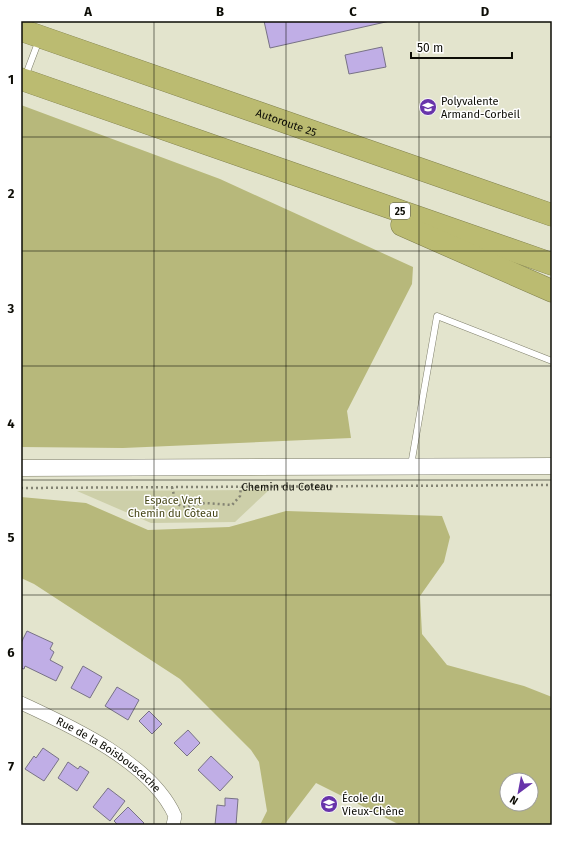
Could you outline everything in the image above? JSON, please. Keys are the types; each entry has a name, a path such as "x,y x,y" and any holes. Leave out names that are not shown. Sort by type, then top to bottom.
{"highway":[{"name":"Autoroute 25","path":"30,34 552,215"},
{"name":"25","path":"23,80 552,264"},
{"path":"249,158 552,291"},
{"path":"506,199 552,205"}],"street":[{"name":"Chemin du Coteau","path":"21,468 552,466"},
{"name":"Rue de la Boisbouscache","path":"21,703 73,727 116,753 169,801 175,816 172,825"}],"lane":[{"path":"23,80 30,34"},
{"path":"411,466 437,316 552,361"}],"path":[{"name":"Chemin du Coteau","path":"21,488 552,485"},
{"path":"172,487 176,504 186,506 205,503 232,504 240,496 241,487"}],"green space":[{"path":"21,105 220,179 413,267 412,284 347,411 351,438 123,448 21,447"},
{"name":"Espace Vert Chemin du Côteau","path":"269,490 235,522 151,523 77,491"},
{"path":"21,497 86,503 148,530 229,527 286,511 442,516 450,537 444,562 420,596 422,634 447,665 524,686 552,697 552,825 400,825 316,783 284,825 260,825 267,811 259,762 251,750 180,679 34,584 21,578"}],"building":[{"path":"264,21 390,21 270,48"},
{"path":"382,47 386,67 349,74 345,55"},
{"path":"27,631 53,643 50,649 54,652 50,660 63,667 56,681 25,666 24,669 21,668 21,643"},
{"path":"83,666 102,677 90,698 71,688"},
{"path":"117,687 139,700 128,720 105,706"},
{"path":"149,711 162,724 152,734 139,721"},
{"path":"188,730 200,743 187,756 174,743"},
{"path":"43,748 59,759 44,781 25,769 34,756 36,758"},
{"path":"211,756 233,777 220,791 198,770"},
{"path":"68,762 78,769 80,766 89,772 77,791 58,778"},
{"path":"108,788 125,801 110,821 93,807"},
{"path":"225,798 238,799 236,825 215,825 217,805 225,806"},
{"path":"128,807 144,823 142,825 118,825 114,821"}],"place":[{"name":"Polyvalente Armand-Corbeil","path":"428,107"},
{"name":"École du Vieux-Chêne","path":"329,804"}]}
